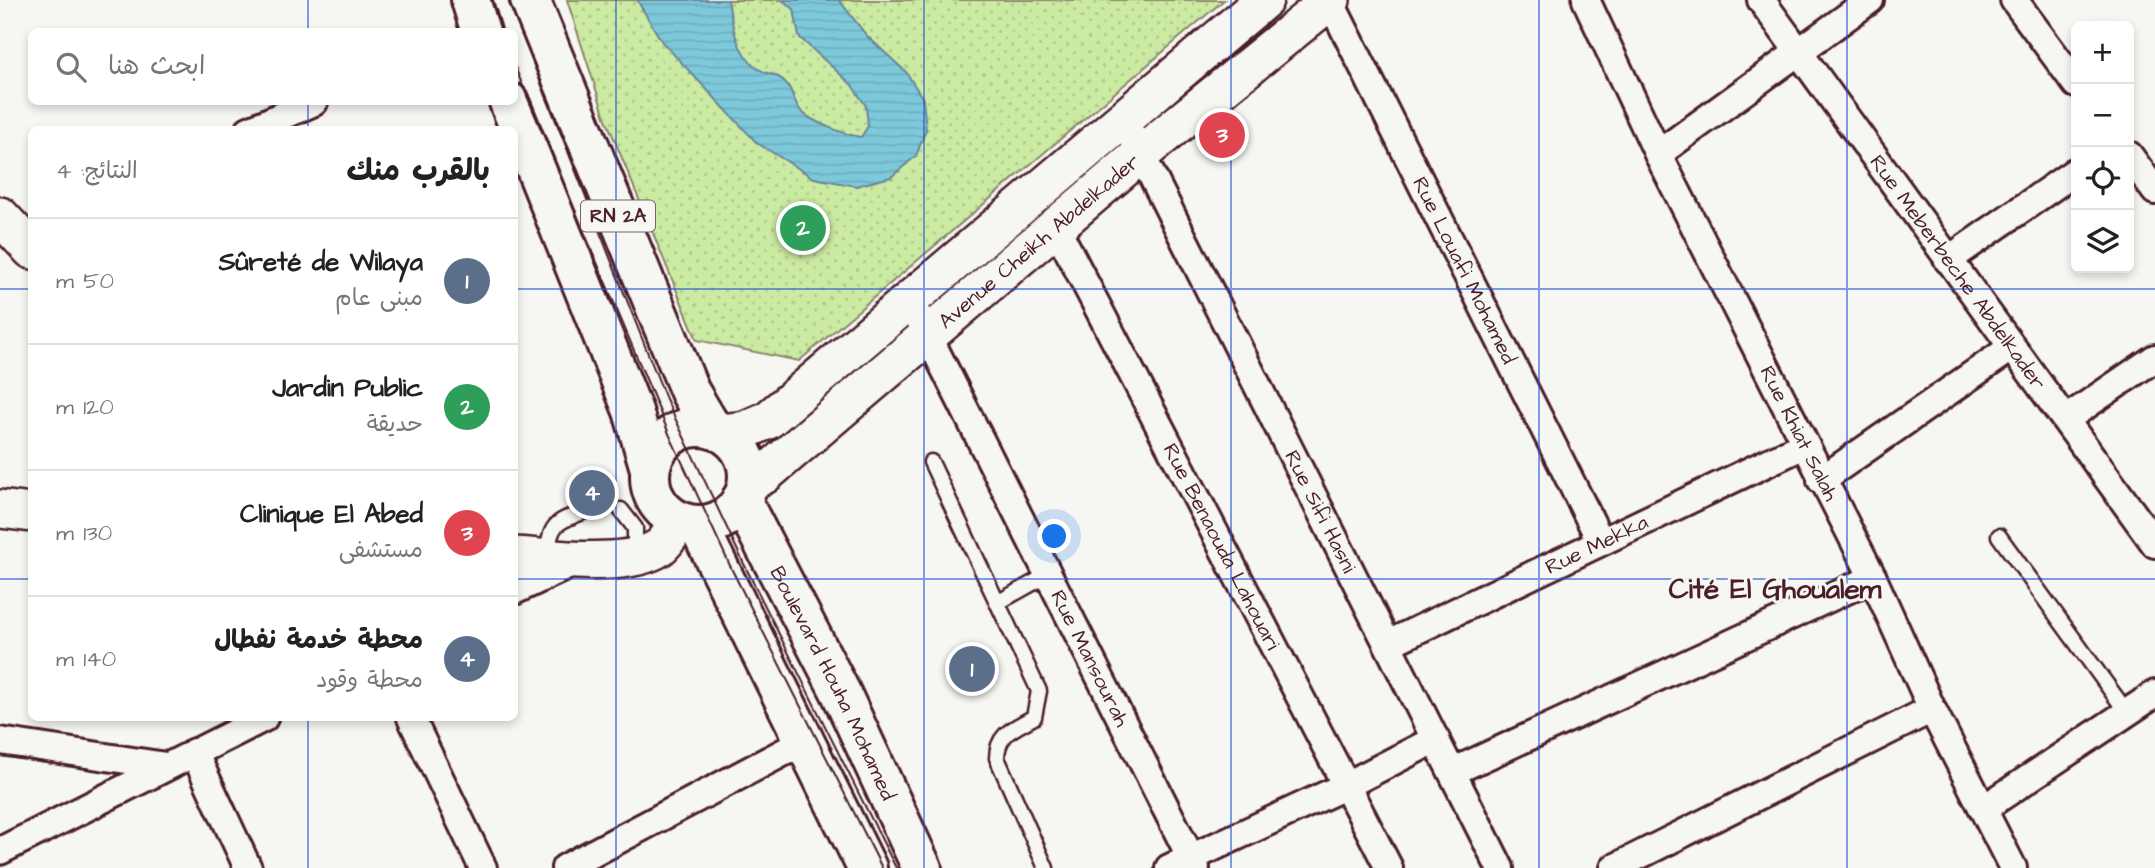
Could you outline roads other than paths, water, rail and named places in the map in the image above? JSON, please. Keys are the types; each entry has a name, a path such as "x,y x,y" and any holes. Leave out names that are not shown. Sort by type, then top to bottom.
{"main road":[{"name":"RN 2A","path":"530,0 690,393 716,431"},
{"name":"Avenue Cheikh Abdelkader","path":"716,431 745,430 768,420 1264,0"},
{"name":"Avenue Cheikh Abdelkader","path":"744,492 1141,154 1330,1"},
{"name":"RN 2A","path":"510,105 633,411 650,468"},
{"path":"531,557 616,559 659,548 688,523 724,518 744,492 747,469 742,454 733,441 716,431 691,428 670,436 659,447 650,468 654,496 660,506 688,523 805,741 867,868"},
{"name":"Boulevard Houha Mohamed","path":"744,492 922,868"},
{"path":"0,509 28,512"}],"street":[{"name":"Rue Khiat Salah","path":"1586,0 1658,154 1873,578 1932,709 2013,868"},
{"name":"Rue Meberbeche Abdelkader","path":"1761,0 2155,544"},
{"path":"1658,154 1870,0"},
{"path":"2014,0 2071,77"},
{"name":"Rue Louafi Mohamed","path":"1330,1 1600,540"},
{"path":"258,126 307,105"},
{"name":"Rue Sifi Hasni","path":"1124,120 1500,868"},
{"path":"2134,162 2155,191"},
{"path":"1948,260 2071,174"},
{"name":"Rue Benaouda Lahouari","path":"1056,227 1389,868"},
{"name":"Rue Mansourah","path":"910,300 1049,574 1185,864"},
{"path":"1821,480 2011,348"},
{"path":"2066,419 2155,358"},
{"name":"Rue Mekka","path":"1388,644 1600,540 1804,445"},
{"path":"518,589 587,558"},
{"path":"1452,772 1873,578"},
{"path":"1983,809 2155,694"},
{"path":"1614,868 1932,709"},
{"path":"4,856 166,766 258,721"},
{"path":"412,721 482,868"},
{"path":"1185,864 1436,739"},
{"path":"0,741 166,766"},
{"path":"565,868 805,741"},
{"path":"194,752 248,868"}],"lane":[{"path":"932,462 1039,691 1039,704 1034,717 1003,735 997,744 997,758 1046,868"},
{"path":"531,557 555,525 588,510"},
{"path":"621,510 635,528 635,555"},
{"path":"1999,536 2128,714"},
{"path":"997,603 1049,574"}],"water":[{"path":"637,0 728,0 736,37 750,62 783,80 806,115 829,127 861,137 868,126 866,106 851,84 799,37 794,9 782,0 839,0 867,36 906,72 923,99 926,129 916,156 891,177 856,186 814,178 757,143 662,42"}],"tram line":[{"path":"491,0 500,28"},
{"path":"508,0 666,399 744,564 896,868"},
{"path":"518,75 670,436 732,570 882,868"}],"place":[{"name":"Clinique El Abed","path":"1222,135"},
{"name":"Jardin Public","path":"803,228"},
{"name":"محطة خدمة نفطال","path":"592,493"},
{"name":"Sûreté de Wilaya","path":"972,669"}],"district":[{"name":"Cité El Ghoualem","path":"1775,589"}]}
